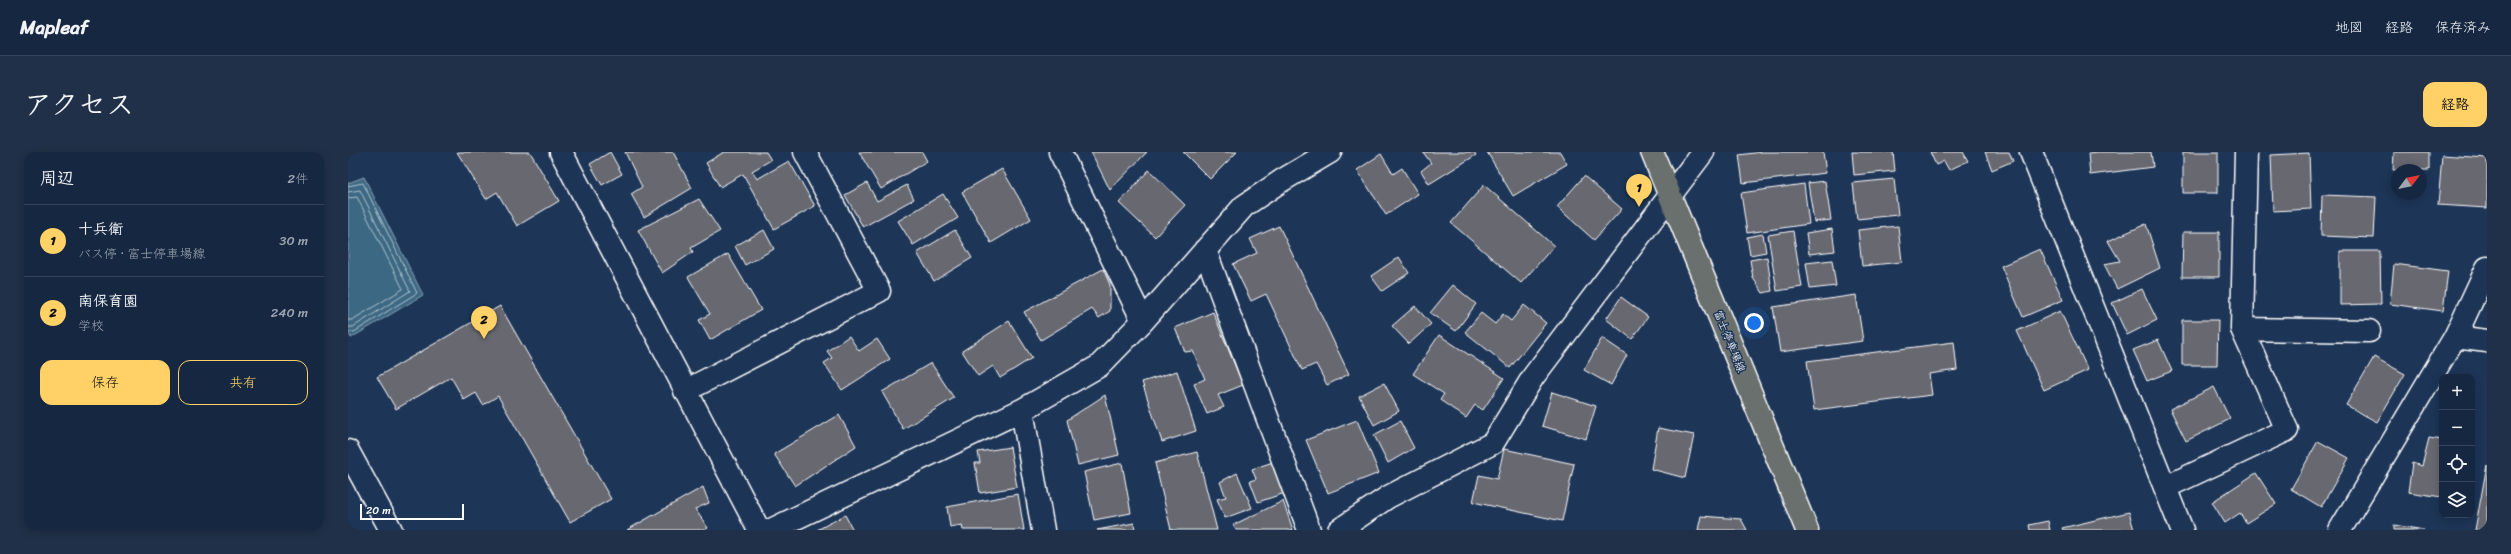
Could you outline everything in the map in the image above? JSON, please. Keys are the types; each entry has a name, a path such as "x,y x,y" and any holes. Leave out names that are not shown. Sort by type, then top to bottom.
{"main road":[{"name":"富士停車場線","path":"1652,152 1807,530"}],"street":[{"path":"561,152 759,530"},
{"path":"685,391 879,291 805,152"},
{"path":"1060,152 1143,321"},
{"path":"771,530 1022,410 1100,366 1143,321 1244,206 1281,181 1330,152"},
{"path":"1340,530 1388,497 1493,443 1533,377 1703,152"},
{"path":"2031,152 2182,530"},
{"path":"2166,487 2287,430 2242,329 2246,152"},
{"path":"1205,250 1309,530"},
{"path":"2340,530 2455,337 2487,268"},
{"path":"2242,329 2369,331"},
{"path":"2455,337 2487,341"},
{"path":"1022,410 1044,530"},
{"path":"348,451 391,530"}],"water":[{"path":"364,177 423,295 351,338 348,332 348,183"}],"building":[{"path":"457,152 530,152 559,201 517,226 497,192 486,199"},
{"path":"610,152 622,174 602,185 590,164"},
{"path":"625,152 673,152 692,188 644,217 631,194 642,187"},
{"path":"724,152 766,152 771,160 752,171 757,179 789,161 815,206 774,229 743,174 720,187 706,163"},
{"path":"859,152 922,152 927,161 881,189"},
{"path":"1091,152 1147,152 1110,190"},
{"path":"1183,152 1237,152 1210,179"},
{"path":"1423,152 1474,152 1476,155 1429,184 1421,171 1431,163"},
{"path":"1487,152 1560,152 1567,164 1513,196"},
{"path":"1762,152 1823,152 1826,173 1743,183 1739,155"},
{"path":"1852,152 1893,152 1895,171 1854,175"},
{"path":"1930,152 1963,152 1968,161 1949,170 1944,161 1936,165"},
{"path":"1985,152 2009,152 2013,161 1992,170"},
{"path":"2151,152 2153,167 2090,175 2088,153"},
{"path":"2183,152 2218,152 2218,193 2183,193"},
{"path":"2394,152 2429,152 2429,170 2427,170 2427,164 2393,164"},
{"path":"2309,153 2311,209 2273,211 2271,155"},
{"path":"1381,154 1393,174 1402,168 1418,194 1386,215 1357,170"},
{"path":"2442,155 2487,158 2487,208 2438,205"},
{"path":"1002,169 1031,219 991,243 962,192"},
{"path":"1149,170 1185,205 1155,237 1119,203"},
{"path":"1584,176 1622,209 1594,240 1557,207"},
{"path":"1894,179 1898,215 1857,219 1853,183"},
{"path":"1825,181 1831,220 1814,222 1808,183"},
{"path":"867,183 877,201 907,185 914,199 863,227 845,195"},
{"path":"1804,184 1809,224 1747,233 1741,193"},
{"path":"1484,185 1554,246 1521,283 1451,223"},
{"path":"943,194 958,218 913,245 898,221"},
{"path":"2322,195 2376,197 2374,238 2321,236"},
{"path":"699,199 720,231 691,248 693,252 662,273 638,230"},
{"path":"2146,224 2160,268 2117,289 2104,264 2120,261 2108,241"},
{"path":"1279,226 1349,374 1327,385 1316,364 1302,370 1266,294 1251,301 1233,264 1257,253 1250,239"},
{"path":"1898,226 1902,262 1862,266 1858,230"},
{"path":"1832,229 1835,251 1809,254 1806,233"},
{"path":"764,230 774,249 745,265 735,246"},
{"path":"955,230 972,258 934,281 917,253"},
{"path":"1793,231 1802,287 1777,291 1768,235"},
{"path":"2183,232 2219,232 2219,277 2182,277"},
{"path":"1763,234 1766,252 1750,255 1747,237"},
{"path":"2040,249 2063,300 2023,317 2001,266"},
{"path":"2340,251 2380,251 2381,304 2340,305"},
{"path":"728,254 761,310 710,340 699,320 710,314 688,277"},
{"path":"1399,257 1409,273 1382,291 1371,276"},
{"path":"1767,257 1772,291 1763,293 1753,278 1750,260"},
{"path":"1832,260 1836,286 1810,289 1806,263"},
{"path":"2394,264 2448,271 2443,311 2390,304"},
{"path":"1103,269 1110,285 1110,311 1099,318 1092,309 1041,340 1024,312"},
{"path":"1453,285 1476,304 1456,331 1430,313"},
{"path":"2142,289 2157,320 2127,335 2112,303"},
{"path":"1856,295 1863,341 1780,352 1773,307"},
{"path":"1621,297 1648,317 1632,339 1606,319"},
{"path":"1524,305 1546,323 1510,368 1465,332 1481,313 1495,324 1503,314 1511,321"},
{"path":"500,306 611,499 570,522 498,396 483,405 476,393 464,400 451,377 396,409 377,377"},
{"path":"1415,306 1431,324 1409,344 1392,326"},
{"path":"2060,311 2088,370 2044,390 2017,331"},
{"path":"1213,312 1243,385 1218,395 1224,407 1207,414 1194,384 1205,379 1193,351 1185,352 1175,328"},
{"path":"2182,320 2218,320 2217,365 2182,365"},
{"path":"1009,321 1032,358 1000,378 993,366 978,376 962,351"},
{"path":"1439,335 1504,378 1483,410 1475,405 1466,418 1440,400 1444,394 1413,374"},
{"path":"849,336 859,351 877,339 890,359 842,390 824,363 832,358 827,351"},
{"path":"1602,338 1627,355 1611,385 1584,370"},
{"path":"2158,340 2172,371 2147,381 2133,350"},
{"path":"1954,342 1957,370 1929,374 1932,395 1814,410 1807,361"},
{"path":"2374,357 2405,374 2377,422 2346,405"},
{"path":"931,363 954,398 903,429 882,392"},
{"path":"1177,371 1196,431 1162,442 1142,382"},
{"path":"1384,383 1399,411 1374,425 1359,396"},
{"path":"2214,387 2230,419 2186,441 2170,409"},
{"path":"1552,392 1596,406 1586,439 1542,426"},
{"path":"1105,395 1119,455 1078,465 1067,420"},
{"path":"839,415 856,446 795,486 774,454"},
{"path":"1357,420 1379,473 1328,493 1306,440"},
{"path":"1400,421 1414,448 1388,463 1374,435"},
{"path":"1658,428 1694,435 1685,478 1651,469"},
{"path":"2429,438 2439,440 2439,497 2408,492 2412,463 2422,466"},
{"path":"2318,441 2349,458 2321,507 2291,489"},
{"path":"1010,447 1017,487 980,493 975,463 980,463 978,452"},
{"path":"1504,449 1574,464 1562,521 1473,502 1479,475 1497,479"},
{"path":"1197,452 1217,530 1171,530 1155,463"},
{"path":"1273,462 1285,493 1258,502 1250,481 1256,479 1252,469"},
{"path":"1122,463 1131,513 1094,520 1084,472"},
{"path":"2487,465 2487,530 2475,530"},
{"path":"1237,473 1252,508 1225,518 1217,499 1226,497 1220,482"},
{"path":"2256,473 2276,504 2246,523 2240,513 2225,523 2212,502"},
{"path":"703,487 709,503 695,509 708,528 704,530 627,530"},
{"path":"1018,494 1024,530 963,530 962,525 950,527 947,507"},
{"path":"1283,501 1293,530 1236,530 1233,525"},
{"path":"2129,512 2134,530 2063,530 2062,528"},
{"path":"845,515 853,530 817,530"},
{"path":"1701,516 1741,519 1747,530 1698,530"},
{"path":"2048,521 2050,530 2030,530 2029,525"},
{"path":"1134,523 1135,530 1097,530"},
{"path":"2394,525 2424,530 2394,530"}],"place":[{"name":"十兵衛","path":"1639,207"},
{"name":"南保育園","path":"484,339"}]}
